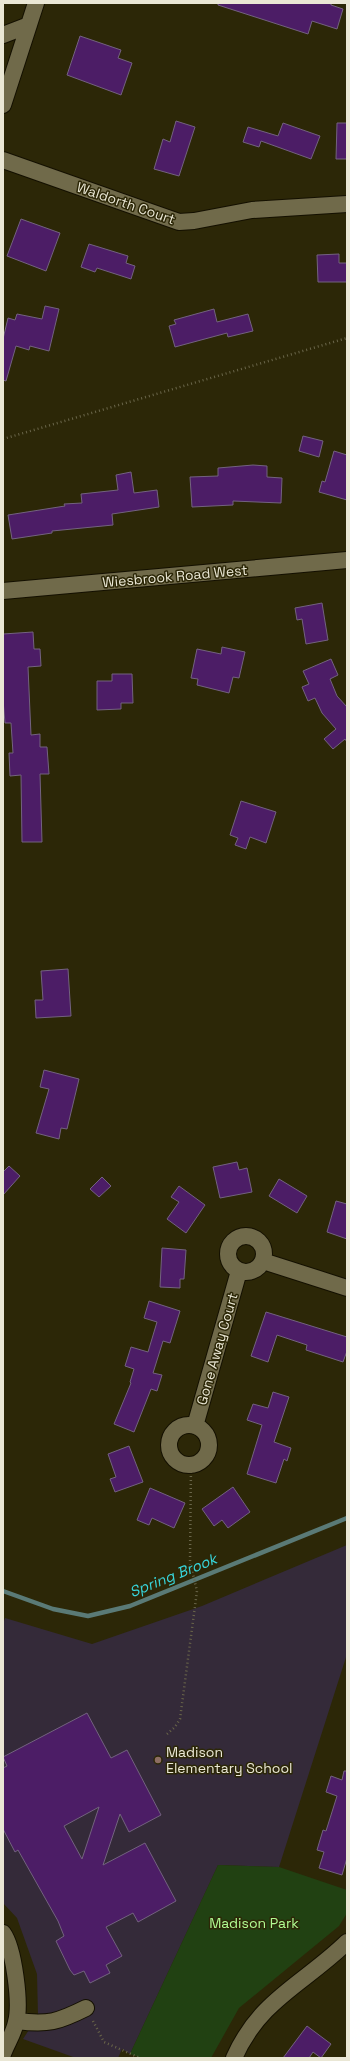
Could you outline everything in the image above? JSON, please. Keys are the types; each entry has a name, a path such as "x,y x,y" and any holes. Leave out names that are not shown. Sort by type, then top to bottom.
{"street":[{"path":"3,105 36,3"},
{"path":"3,34 29,25"},
{"name":"Waldorth Court","path":"3,160 179,222 194,221 252,210 347,204"},
{"name":"Wiesbrook Road West","path":"3,591 347,560"},
{"path":"239,1237 253,1237 259,1241 263,1247 263,1261 253,1271 239,1271 229,1261 228,1254 233,1241 239,1237"},
{"path":"263,1261 347,1288"},
{"name":"Gone Away Court","path":"195,1426 239,1271"},
{"path":"187,1425 195,1426 202,1430 207,1436 209,1448 205,1458 199,1463 191,1466 183,1465 176,1461 171,1455 169,1447 170,1439 180,1428 187,1425"},
{"path":"3,1933 8,1940 16,1976 17,2021 3,2054"},
{"path":"234,2058 247,2031 263,2011 347,1942"},
{"path":"17,2021 40,2024 64,2019 86,2008"}],"path":[{"path":"3,439 347,338"},
{"path":"167,1734 175,1727 180,1719 198,1591 190,1562 191,1466"},
{"path":"86,2008 104,2042 140,2058"}],"shaded area":[{"name":"Madison Elementary School","path":"347,1545 347,1654 279,1867 218,1865 130,2054 122,2049 118,2058 76,2058 23,2039 38,2016 37,1974 17,1918 3,1903 3,1624 5,1618 92,1644 202,1606"}],"green space":[{"name":"Madison Park","path":"218,1865 279,1867 347,1890 347,1913 339,1926 239,2008 211,2058 141,2058 130,2054"}],"building":[{"path":"218,3 331,3 331,5 343,9 337,29 312,21 308,34 218,5"},
{"path":"80,36 121,50 118,58 132,63 121,95 67,75"},
{"path":"176,121 195,127 179,176 154,169 163,139 170,142"},
{"path":"283,123 320,136 311,159 261,141 259,147 243,142 248,127 278,136"},
{"path":"337,123 347,123 347,159 336,159"},
{"path":"21,219 60,233 46,271 7,256"},
{"path":"89,244 128,256 126,263 135,266 131,279 97,268 95,272 81,267"},
{"path":"339,254 339,263 347,263 347,282 318,282 317,255"},
{"path":"45,306 59,309 49,351 30,346 29,350 16,346 6,381 3,380 3,339 8,318 15,320 17,314 42,319"},
{"path":"214,309 217,322 248,314 253,331 228,337 227,333 175,347 169,326 176,324 174,320"},
{"path":"303,436 323,441 319,457 299,451"},
{"path":"334,451 347,455 347,500 319,492 322,481 325,482"},
{"path":"253,465 267,466 267,477 282,478 281,503 233,501 233,505 192,507 190,477 218,476 218,468"},
{"path":"131,472 134,493 157,490 159,507 112,514 113,525 52,531 52,533 12,539 8,515 65,506 64,504 82,503 81,494 118,490 116,475"},
{"path":"322,603 328,640 306,644 302,619 297,620 295,608"},
{"path":"33,632 34,649 40,649 41,666 28,667 31,735 40,734 40,747 47,747 49,774 40,774 42,842 22,842 21,775 10,776 9,753 13,753 11,723 5,723 3,700 3,634"},
{"path":"222,647 245,652 239,678 233,677 229,693 197,685 198,679 191,678 197,649 221,654"},
{"path":"331,659 338,675 330,679 337,696 347,707 347,742 345,739 333,749 324,739 336,729 322,713 315,698 308,701 302,687 309,684 303,671"},
{"path":"112,674 132,674 133,703 121,703 121,709 97,710 97,681 112,681"},
{"path":"241,801 276,812 266,843 250,837 246,849 235,845 238,838 230,835"},
{"path":"68,969 71,1016 36,1018 35,1000 43,1000 41,971"},
{"path":"44,1070 79,1079 67,1129 61,1128 59,1139 36,1133 49,1089 40,1087"},
{"path":"237,1162 239,1170 247,1168 252,1192 220,1198 213,1167"},
{"path":"9,1166 20,1176 3,1195 3,1172"},
{"path":"102,1177 111,1186 99,1197 90,1189"},
{"path":"279,1179 307,1196 297,1213 269,1196"},
{"path":"179,1186 205,1205 186,1233 167,1219 179,1202 171,1197"},
{"path":"336,1201 347,1204 347,1239 327,1232"},
{"path":"162,1248 186,1250 184,1279 180,1279 180,1288 160,1287"},
{"path":"149,1301 180,1311 170,1343 163,1341 153,1373 162,1375 157,1391 151,1389 134,1432 114,1424 131,1383 134,1369 125,1366 131,1347 148,1352 157,1322 144,1318"},
{"path":"266,1312 347,1337 347,1351 343,1362 306,1350 307,1345 277,1335 268,1362 251,1356"},
{"path":"273,1392 289,1397 274,1442 291,1448 287,1461 284,1459 276,1483 247,1474 262,1425 247,1420 253,1404 268,1408"},
{"path":"129,1446 143,1482 115,1492 110,1479 116,1477 108,1454"},
{"path":"233,1487 250,1512 228,1528 222,1520 214,1526 202,1509"},
{"path":"150,1488 185,1503 174,1528 152,1518 149,1525 137,1520"},
{"path":"87,1713 111,1758 127,1750 161,1815 129,1832 120,1814 103,1865 145,1843 176,1901 138,1922 133,1913 106,1927 122,1956 106,1965 110,1973 90,1983 84,1971 74,1975 70,1970 56,1941 64,1936 58,1921 18,1850 15,1852 3,1829 3,1768 7,1766 3,1757","holes":["99,1807 82,1859 64,1826"]},
{"path":"344,1771 347,1771 347,1858 342,1875 319,1868 324,1852 317,1850 323,1830 326,1831 337,1796 326,1792 331,1776 342,1780"},
{"path":"307,2026 331,2044 321,2058 313,2052 309,2058 283,2058"}],"waterway":[{"name":"Spring Brook","path":"3,1591 53,1609 88,1616 130,1606 347,1518"}],"place":[{"name":"Madison Elementary School","path":"158,1760"}]}
